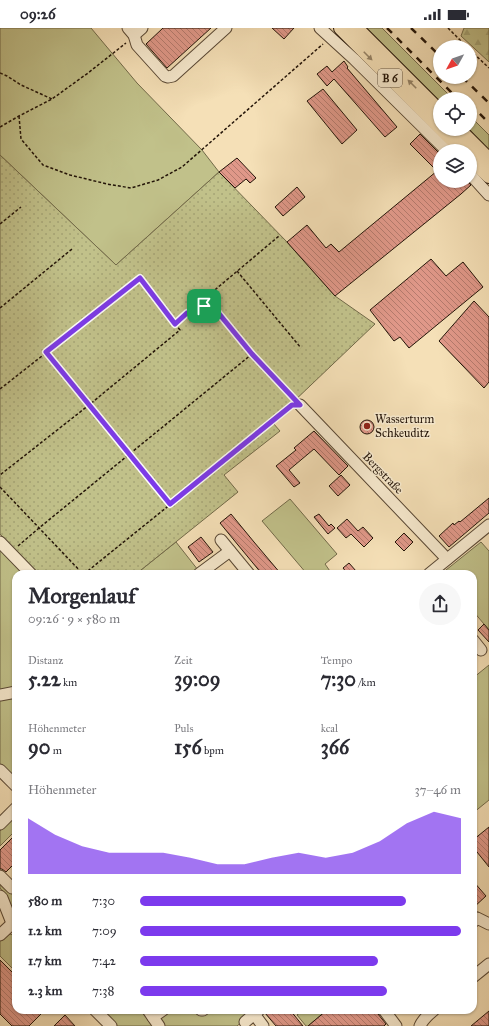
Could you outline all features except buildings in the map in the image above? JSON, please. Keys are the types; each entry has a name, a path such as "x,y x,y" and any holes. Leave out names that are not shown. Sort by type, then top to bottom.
{"main road":[{"name":"B 6","path":"356,28 433,105"},
{"name":"B 6","path":"335,32 433,121"},
{"name":"B 6","path":"449,136 457,144"},
{"path":"465,136 489,160"},
{"path":"477,164 489,176"}],"street":[{"path":"135,30 137,45 165,76 171,77 226,28"},
{"path":"320,28 335,32 440,144"},
{"path":"477,182 489,195"},
{"name":"Bergstraße","path":"300,405 447,559"},
{"path":"434,570 489,525"},
{"path":"221,540 246,570"},
{"path":"0,542 27,570"},
{"path":"204,570 230,551"},
{"path":"477,645 481,650"},
{"path":"0,695 12,693"},
{"path":"0,770 12,782"},
{"path":"0,824 12,812"},
{"path":"0,876 12,888"},
{"path":"0,896 12,918"},
{"path":"0,908 12,921"},
{"path":"477,918 489,924"},
{"path":"0,935 12,926"},
{"path":"477,974 489,964"},
{"path":"99,1014 111,1026"},
{"path":"245,1022 254,1014"},
{"path":"257,1014 263,1026"},
{"path":"387,1014 396,1026"},
{"path":"420,1026 429,1014"}],"path":[{"path":"448,28 460,40"},
{"path":"0,127 52,99 119,49 135,30"},
{"path":"19,116 21,139 43,165 70,175 131,188 158,180 182,167 335,32"},
{"path":"477,57 489,68"},
{"path":"0,73 21,85 52,99"},
{"path":"0,224 21,207"},
{"path":"204,306 210,294 279,236"},
{"path":"0,308 72,249"},
{"path":"237,271 300,348"},
{"path":"0,389 140,278 180,330 89,405 0,475"},
{"path":"175,324 187,313 204,306 216,310 252,354 300,405"},
{"path":"46,352 170,504"},
{"path":"10,553 252,354"},
{"path":"88,570 292,405 300,405"},
{"path":"0,487 79,570"}],"green space":[{"path":"0,28 91,28 137,83 202,150 219,172 116,265 0,155"},
{"path":"362,28 382,28 433,79 433,84 438,84 446,92 433,92 433,98"},
{"path":"464,28 489,28 489,62 477,51 477,40 465,40 461,36"},
{"path":"477,123 489,135 489,154 471,136 477,136"},
{"path":"0,155 116,265 219,172 287,242 335,296 375,324 290,405 292,407 273,423 280,431 224,475 238,492 141,570 34,570 0,534"},
{"path":"290,499 337,554 325,564 329,570 304,570 262,521"},
{"path":"176,542 198,570 141,570"},
{"path":"481,542 489,551 489,630 477,616 477,570 446,570"},
{"path":"0,546 23,570 12,570 12,690 0,692"},
{"path":"489,665 489,800 477,810 477,675"},
{"path":"12,698 12,777 0,764 0,699"},
{"path":"12,820 12,834 0,846 0,831"},
{"path":"0,882 12,894 12,908 4,894 0,888"},
{"path":"7,934 12,935 12,968 0,956 0,940"},
{"path":"106,1014 251,1014 237,1026 117,1026"},
{"path":"322,1014 308,1026 306,1026 297,1015"}],"railway":[{"path":"387,28 451,92"},
{"path":"411,28 433,49"},
{"path":"469,84 489,103"},
{"path":"477,111 489,123"}],"place":[{"name":"Wasserturm Schkeuditz","path":"367,426"}],"route":[{"path":"140,278 175,324 187,313 204,306 216,310 252,354 300,405 292,405 170,504 46,352 140,278"}]}
